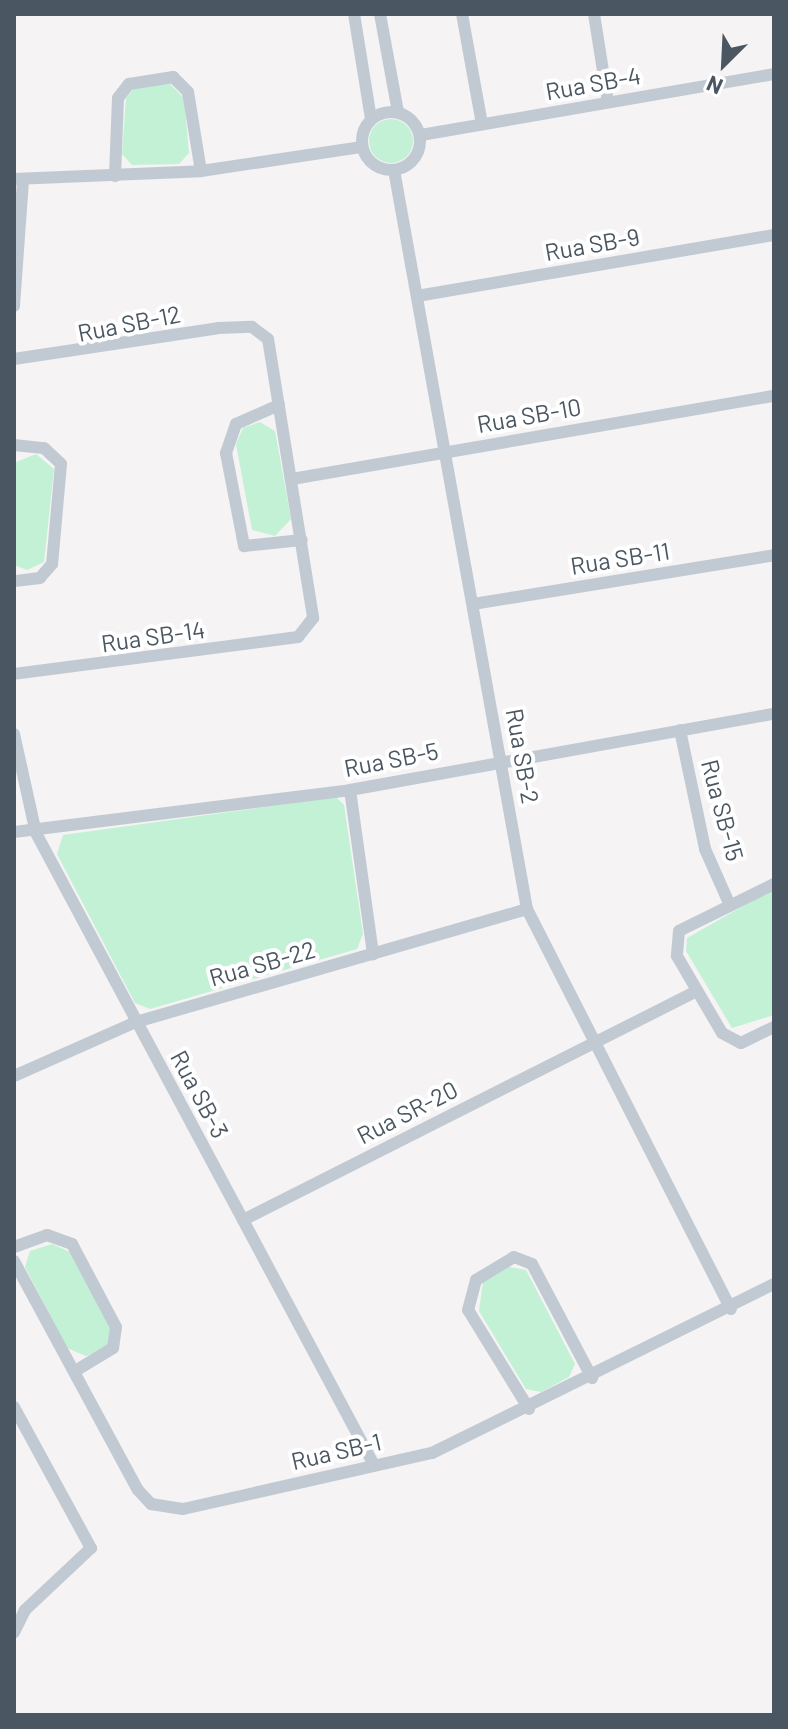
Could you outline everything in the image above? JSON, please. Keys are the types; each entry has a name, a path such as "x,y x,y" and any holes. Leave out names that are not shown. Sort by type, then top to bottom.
{"street":[{"path":"354,14 371,119 362,147 370,162 394,170 418,155 421,135 398,112 380,14"},
{"path":"462,14 482,124"},
{"path":"594,14 608,102"},
{"name":"Rua SB-4","path":"421,135 774,74"},
{"path":"115,176 118,98 129,84 173,77 188,92 201,171"},
{"path":"371,119 398,112"},
{"path":"14,306 19,180 201,171 362,147"},
{"name":"Rua SB-2","path":"394,170 527,909 591,1044 731,1309"},
{"name":"Rua SB-9","path":"417,296 774,235"},
{"name":"Rua SB-12","path":"14,359 252,327 268,339 279,405"},
{"name":"Rua SB-10","path":"292,479 774,396"},
{"path":"279,405 302,540 244,546 226,453 236,424 279,405"},
{"path":"14,445 44,448 61,464 52,564 40,578 14,581"},
{"name":"Rua SB-14","path":"14,674 298,637 313,618 302,540"},
{"name":"Rua SB-11","path":"473,604 774,555"},
{"name":"Rua SB-5","path":"14,832 36,833 350,790 502,760 774,714"},
{"name":"Rua SB-15","path":"680,730 705,849 728,901"},
{"name":"Rua SB-3","path":"14,734 36,833 374,1465"},
{"path":"350,790 373,954"},
{"path":"774,884 728,901 679,931 677,956 722,1033 741,1043 774,1027"},
{"name":"Rua SB-22","path":"14,1076 136,1022 527,909"},
{"name":"Rua SR-20","path":"243,1220 697,991"},
{"path":"14,1247 47,1235 72,1244 116,1327 113,1348 75,1371"},
{"path":"529,1409 468,1310 476,1280 514,1257 532,1264 592,1378"},
{"name":"Rua SB-1","path":"14,1261 151,1504 183,1509 432,1453 592,1378 731,1309 774,1284"},
{"path":"14,1407 91,1548 25,1610 14,1633"}],"green space":[{"path":"168,82 184,98 189,153 179,164 132,165 122,154 126,98 134,88"},
{"path":"391,119 406,126 413,141 406,156 391,163 376,156 369,141 376,126"},
{"path":"260,422 275,431 291,519 275,536 252,530 236,444 243,428"},
{"path":"36,454 54,469 44,562 27,570 14,565 14,463"},
{"path":"336,797 344,805 363,934 357,949 150,1009 135,1003 57,854 63,835"},
{"path":"768,892 774,892 774,1015 732,1028 686,951 687,938"},
{"path":"52,1244 72,1253 113,1331 107,1349 86,1356 67,1348 25,1267 30,1251"},
{"path":"509,1267 526,1270 575,1364 569,1377 541,1392 526,1389 479,1311 483,1282"}]}
